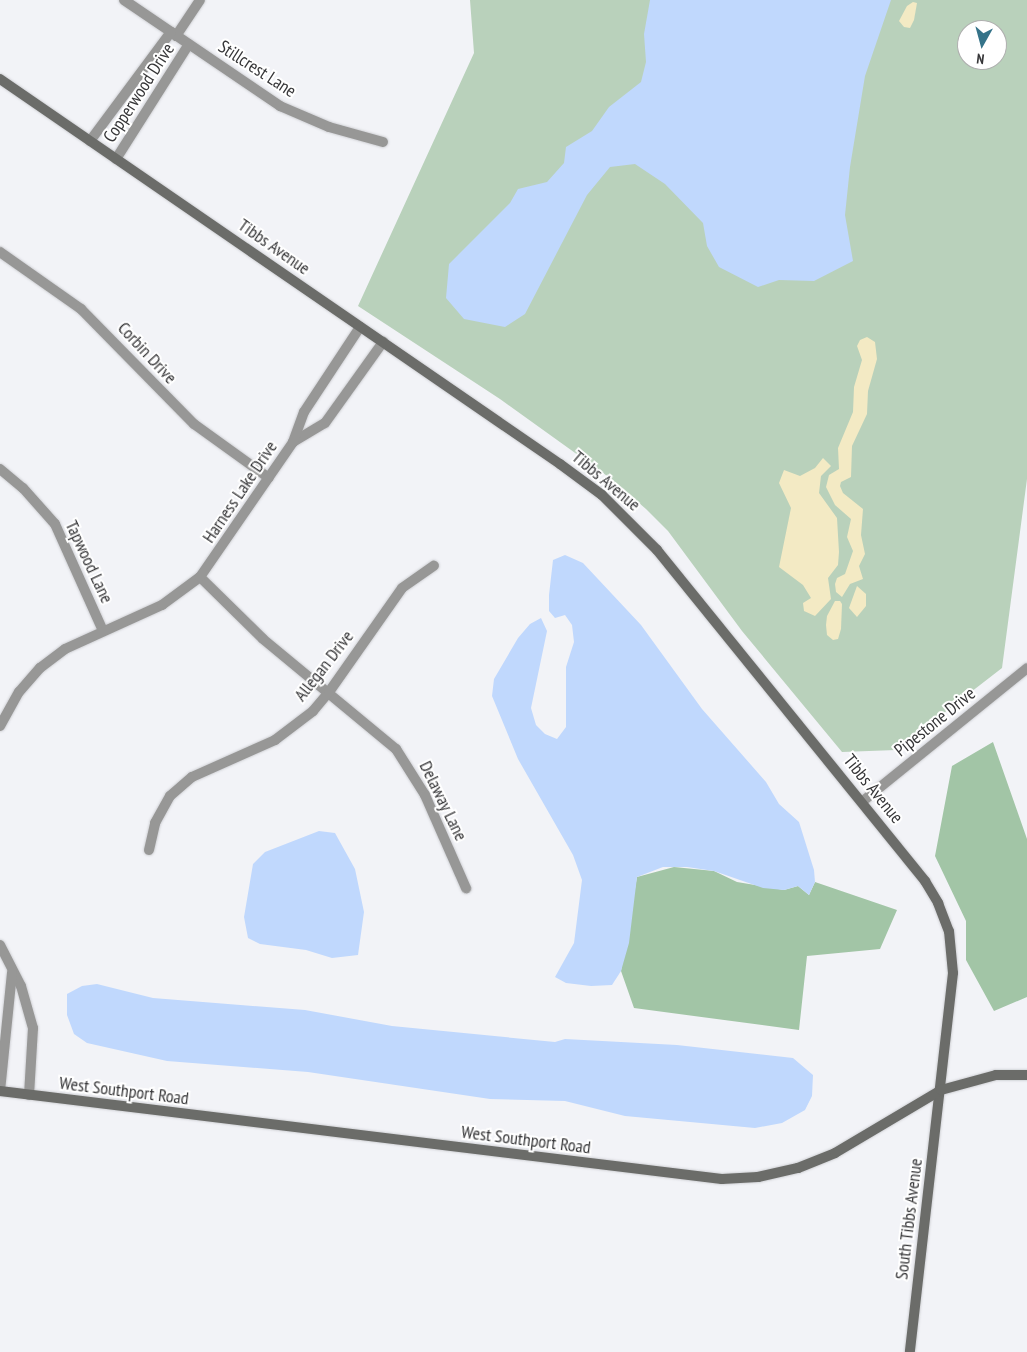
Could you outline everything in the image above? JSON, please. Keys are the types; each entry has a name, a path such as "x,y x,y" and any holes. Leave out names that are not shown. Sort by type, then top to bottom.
{"street":[{"name":"Stillcrest Lane","path":"124,0 287,109 329,127 383,142"},
{"name":"Copperwood Drive","path":"90,140 200,0"},
{"name":"Copperwood Drive","path":"116,158 189,44"},
{"name":"Tibbs Avenue","path":"0,79 560,464 623,515 657,550 863,801 934,894 949,931 953,973 941,1090"},
{"name":"Corbin Drive","path":"0,252 81,309 194,424 269,478"},
{"name":"Harness Lake Drive","path":"0,726 19,692 40,668 64,649 168,602 200,577 293,442 304,412 360,327"},
{"path":"293,442 325,423 383,342"},
{"name":"Tapwood Lane","path":"0,468 23,488 54,524 103,631"},
{"name":"Allegan Drive","path":"149,850 158,815 179,787 201,773 280,736 313,711 329,692 402,588 434,566"},
{"name":"Delaway Lane","path":"200,577 262,639 385,737 408,766 427,800 466,888"},
{"name":"Pipestone Drive","path":"863,801 1027,668"},
{"path":"0,945 27,1002 33,1028 29,1095"},
{"path":"0,1091 12,995 12,972"},
{"name":"West Southport Road","path":"0,1091 722,1179 787,1171 830,1156 941,1090 996,1075 1027,1075"},
{"name":"South Tibbs Avenue","path":"910,1352 941,1090"}],"green space":[{"path":"470,0 1027,0 1027,479 1002,668 896,750 842,752 742,631 668,531 646,509 610,478 500,399 358,306 474,53"},
{"path":"993,742 1027,839 1027,997 994,1011 966,960 966,921 935,856 952,766"},
{"path":"674,867 714,871 737,882 784,890 798,886 809,895 815,882 897,910 880,949 807,956 799,1030 634,1008 621,971 637,877"}],"sand":[{"path":"913,2 917,3 914,20 910,28 904,27 899,21 907,6"},
{"path":"867,337 875,342 877,359 868,391 867,414 852,446 851,477 841,482 840,486 843,493 863,509 861,535 865,554 859,566 863,579 850,584 842,597 836,592 835,584 837,578 845,574 853,551 847,537 851,519 835,505 826,487 829,475 839,469 838,448 853,412 854,387 862,360 857,346 860,340"},
{"path":"823,458 831,466 821,476 819,493 837,518 839,552 838,565 828,578 831,599 815,616 804,611 803,603 811,598 803,585 779,567 791,508 779,483 784,470 800,476 815,468"},
{"path":"857,586 866,594 866,606 857,617 849,608"},
{"path":"835,601 840,601 842,604 841,629 838,639 833,640 827,635 826,625 827,616"}],"water":[{"path":"650,0 891,0 865,76 850,167 845,215 853,261 814,281 779,280 758,287 719,267 707,246 703,223 665,184 635,164 610,167 587,195 525,314 505,327 464,319 446,298 449,264 510,203 518,189 547,182 564,163 566,147 592,131 609,107 641,82 646,62 644,34"},
{"path":"565,555 583,563 641,625 702,709 766,782 779,804 799,822 814,870 815,882 809,895 798,886 784,890 763,888 714,871 687,867 663,867 637,877 629,943 621,971 612,985 591,986 566,983 555,977 574,943 582,880 573,855 518,759 492,696 494,679 518,638 530,624 541,618 547,631 531,708 536,725 545,734 557,739 566,727 566,667 574,642 572,625 565,615 555,618 549,611 553,560"},
{"path":"319,831 335,833 355,869 364,912 358,955 332,958 306,950 260,944 248,938 244,917 253,864 265,852"},
{"path":"97,984 153,998 305,1010 392,1026 555,1042 565,1039 677,1045 793,1058 813,1075 812,1096 805,1110 782,1123 755,1128 625,1116 565,1101 490,1099 308,1072 167,1061 87,1043 74,1034 67,1015 67,994 82,986"}]}
